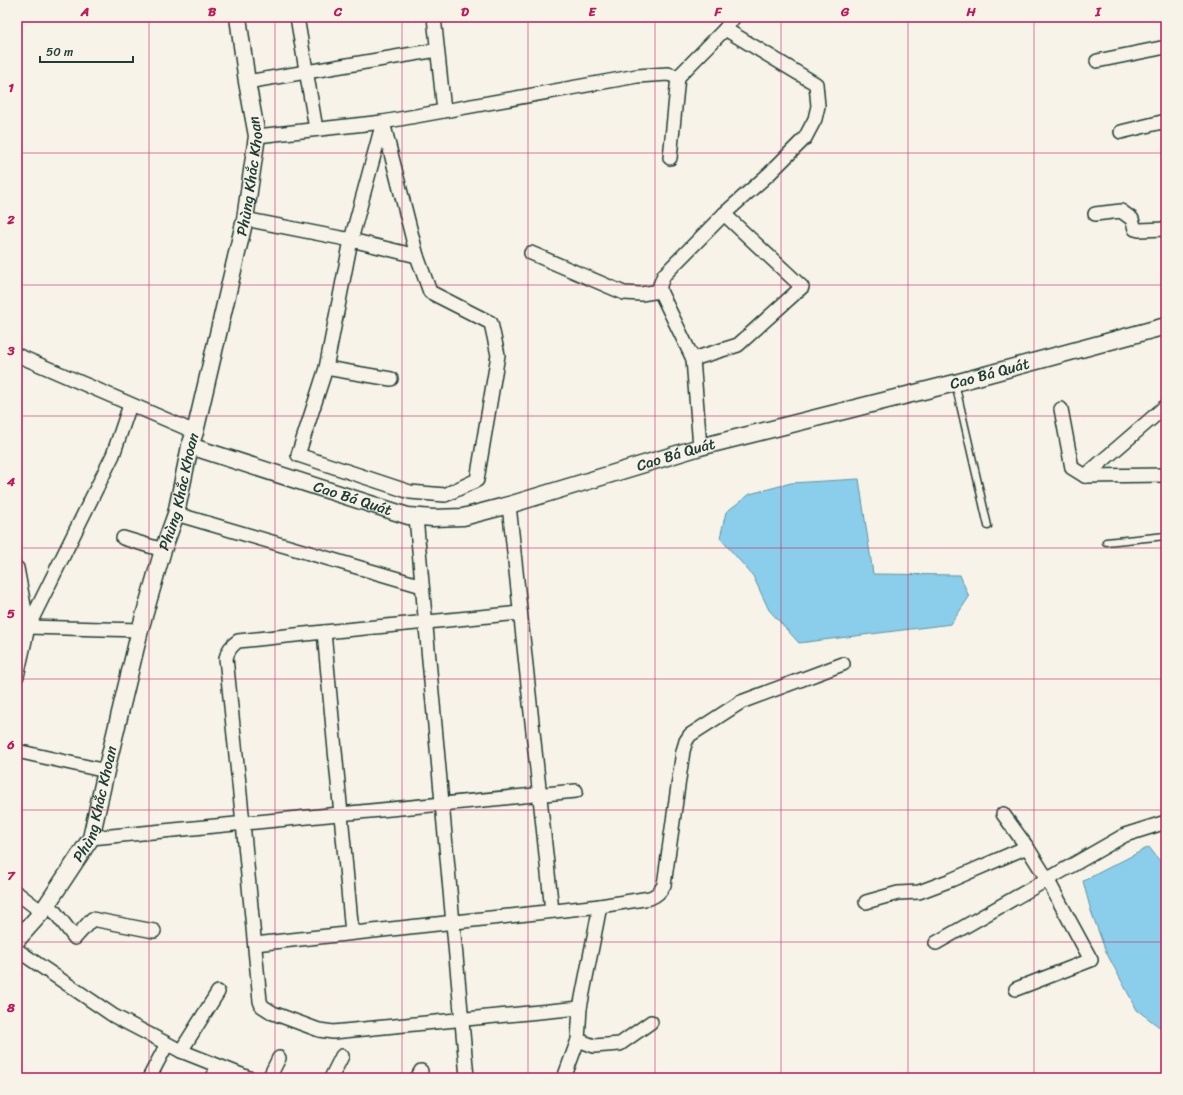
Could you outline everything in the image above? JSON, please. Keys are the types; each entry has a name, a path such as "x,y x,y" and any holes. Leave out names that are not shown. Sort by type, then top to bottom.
{"street":[{"name":"Phùng Khắc Khoan","path":"17,940 45,908 91,838 140,630 163,550 176,514 245,220 257,136 247,82 238,17"},
{"path":"297,17 316,129"},
{"path":"434,17 444,111"},
{"path":"670,158 678,77 725,30 734,17"},
{"path":"700,447 692,359 660,292 660,285 664,275 724,214 770,173 805,138 815,119 818,106 816,84 725,30"},
{"path":"1097,61 1166,47"},
{"path":"247,82 437,50"},
{"path":"257,136 383,122 637,76 668,74 678,77"},
{"path":"1121,132 1166,121"},
{"path":"383,122 418,256 430,292 491,323 498,355 477,480 445,495 410,492 298,455 326,368 351,240 383,122"},
{"path":"1096,214 1121,211 1132,219 1135,229 1166,228"},
{"path":"692,359 738,346 802,287 724,214"},
{"path":"245,220 351,240 418,256"},
{"path":"531,253 624,292 641,294 660,292"},
{"name":"Cao Bá Quát","path":"193,439 408,516 433,518 463,517 509,505 700,447 954,383 1166,326"},
{"path":"17,355 130,405 193,439"},
{"path":"326,368 391,379"},
{"path":"17,676 28,627 113,455 130,405"},
{"path":"1085,476 1166,406"},
{"path":"1061,409 1072,468 1085,476 1166,475"},
{"path":"509,505 552,911"},
{"path":"176,514 422,586"},
{"path":"416,516 467,1077"},
{"path":"123,538 163,550"},
{"path":"17,568 28,627"},
{"path":"520,613 238,641 231,646 227,652 226,658 260,1001 262,1006 272,1013 319,1030 333,1032 580,1008"},
{"path":"28,627 140,630"},
{"path":"324,632 352,933"},
{"path":"255,944 600,906 650,898 659,893 664,884 683,751 686,741 690,735 741,702 843,664"},
{"path":"17,751 106,771"},
{"path":"91,838 576,791"},
{"path":"1003,814 1027,847 1047,879 1091,960 1016,989"},
{"path":"936,943 1125,835 1166,822"},
{"path":"866,902 898,892 920,892 1027,847"},
{"path":"17,893 45,908 75,938 92,919 154,931"},
{"path":"564,1078 578,1040 580,1008 600,906"},
{"path":"17,950 114,1016 181,1051 215,1072 249,1078"},
{"path":"181,1051 218,992"},
{"path":"578,1040 594,1046 620,1044 651,1022"},
{"path":"149,1078 167,1044"},
{"path":"331,1078 342,1056"},
{"path":"269,1078 279,1058"}],"lane":[{"path":"954,383 988,526"},
{"path":"1106,542 1166,536"}],"water":[{"path":"859,479 873,574 960,575 969,597 951,624 799,643 769,610 753,576 720,538 726,512 750,494 791,483"},
{"path":"1149,847 1166,869 1166,1032 1137,1010 1106,952 1091,911 1083,881"}]}
